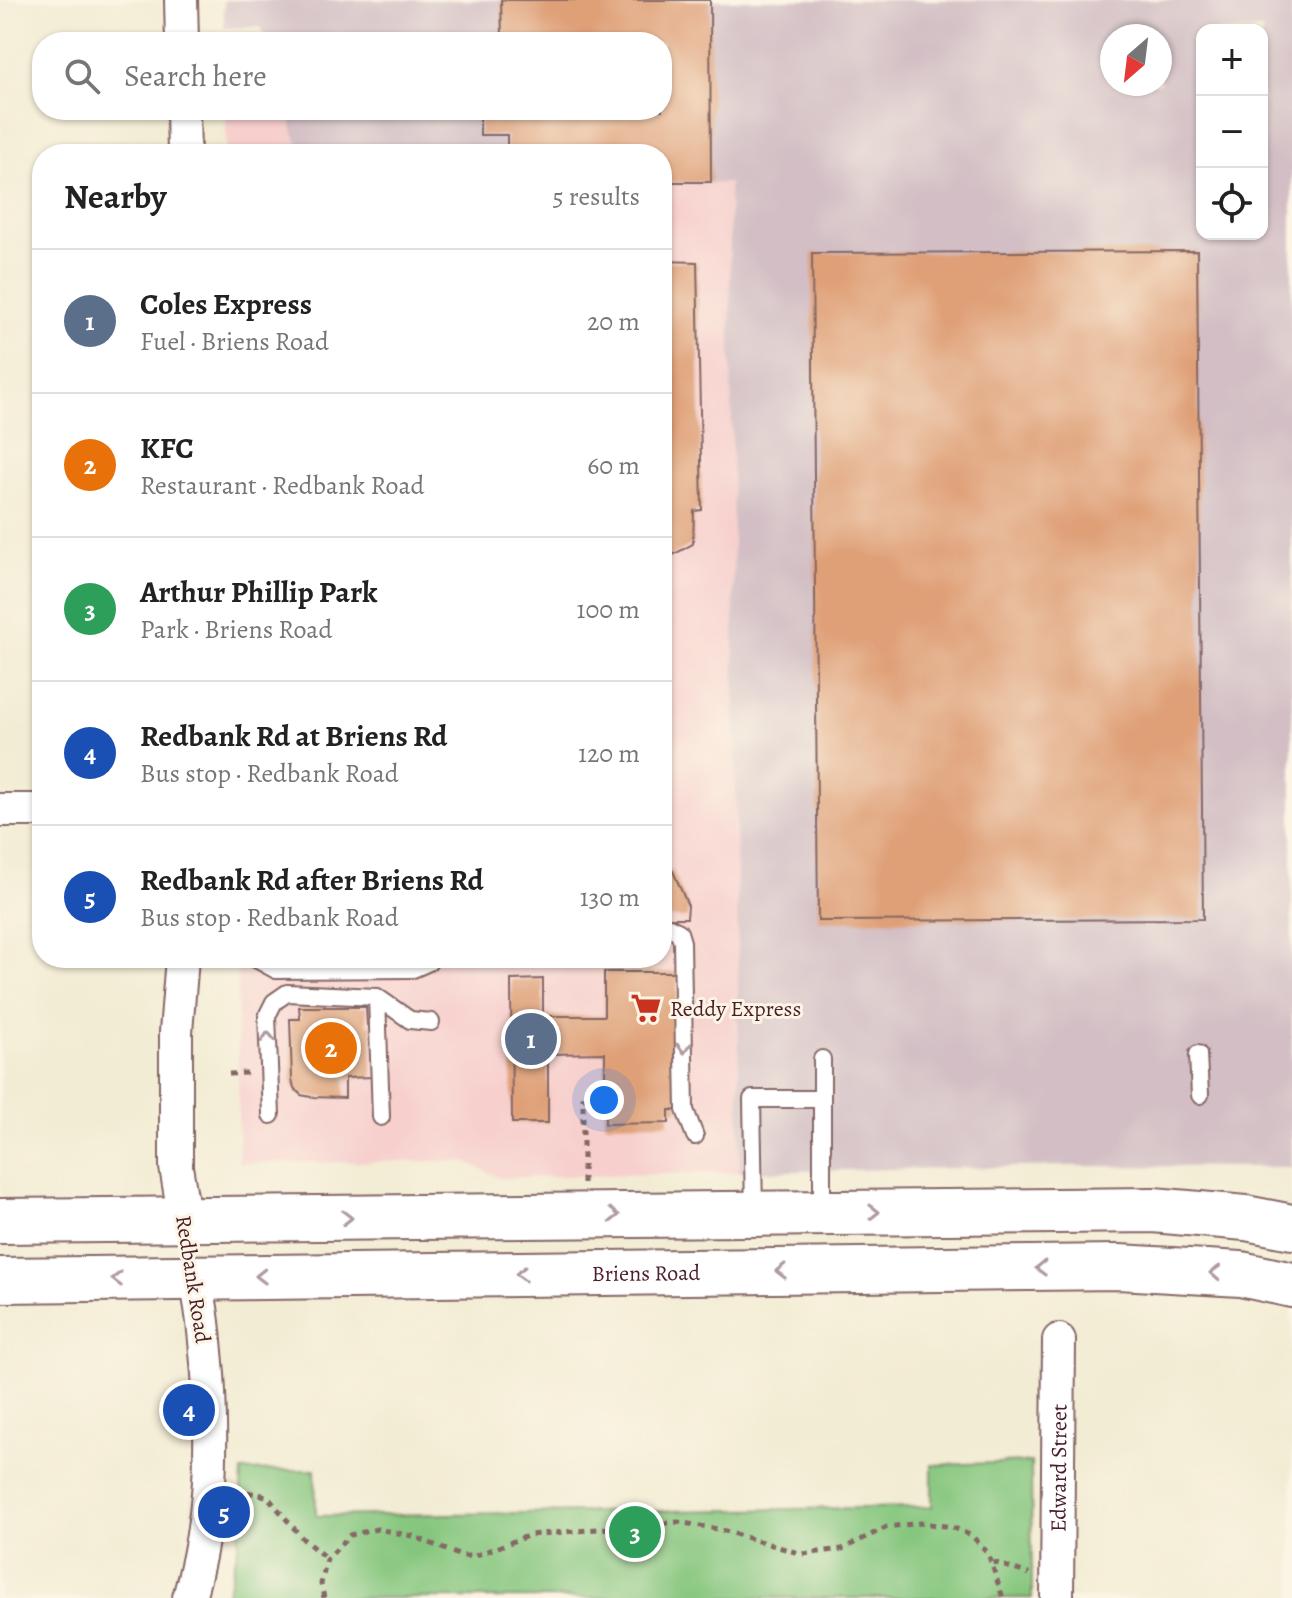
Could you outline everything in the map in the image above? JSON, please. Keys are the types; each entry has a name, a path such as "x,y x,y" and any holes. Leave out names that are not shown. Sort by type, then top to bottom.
{"highway":[{"path":"1153,1210 1253,1196 1292,1195"},
{"path":"0,1221 1153,1210 1246,1218 1292,1227"},
{"name":"Redbank Road","path":"185,1220 195,1277"},
{"name":"Briens Road","path":"0,1280 1119,1267 1241,1274 1292,1285"}],"street":[{"path":"181,0 182,32"},
{"path":"183,120 184,144"},
{"path":"0,810 32,810"},
{"name":"Redbank Road","path":"181,968 176,1032 176,1167 185,1220"},
{"name":"Redbank Road","path":"189,1598 200,1559 211,1482 204,1311 195,1277"},
{"name":"Edward Street","path":"1057,1598 1059,1340"}],"lane":[{"path":"672,930 679,932 682,942 685,1110 695,1136"},
{"path":"272,968 415,968"},
{"path":"271,1115 267,1016 274,1002 287,993 377,997 410,1020 431,1022"},
{"path":"377,997 381,1117"},
{"path":"1198,1054 1200,1095"},
{"path":"822,1059 822,1212"},
{"path":"754,1213 752,1099 822,1099"}],"path":[{"path":"583,1184 583,1098 605,1097"},
{"path":"233,1490 267,1496 303,1539 327,1559"},
{"path":"324,1598 321,1584 327,1559 350,1535 377,1529 413,1536 461,1556 474,1556 530,1535 678,1522 718,1529 802,1554 842,1549 887,1527 921,1523 952,1527 972,1536 988,1553 1003,1598"}],"shaded area":[{"path":"224,0 1292,0 1292,1167 1070,1166 740,1172 729,183 672,184 672,144 298,144 290,120 672,120 672,32 263,32 261,27 224,28"},
{"path":"226,120 290,120 298,144 226,144"},
{"path":"729,183 740,1172 500,1178 465,1161 239,1163 237,968 672,968 672,184"}],"green space":[{"path":"1031,1462 1032,1598 226,1598 238,1548 242,1471 315,1470 316,1516 932,1507 932,1465"}],"building":[{"path":"501,0 710,0 711,182 672,182 672,144 507,144 507,135 480,135 480,120 672,120 672,32 502,32"},
{"path":"1197,251 1203,919 818,921 812,253"},
{"path":"672,261 697,262 702,510 694,511 693,544 672,556"},
{"path":"672,871 688,906 687,918 672,918"},
{"path":"604,972 677,972 678,1110 669,1110 669,1123 605,1124 605,1053 548,1054 548,1123 512,1123 511,980 543,979 543,1016 604,1016"},
{"path":"299,1007 366,1007 367,1025 372,1025 372,1077 345,1078 345,1098 311,1097 301,1095 294,1088 290,1019 300,1019"}],"place":[{"name":"Reddy Express","path":"646,1008"},
{"name":"Coles Express","path":"531,1039"},
{"name":"KFC","path":"331,1048"},
{"name":"Redbank Rd at Briens Rd","path":"189,1410"},
{"name":"Redbank Rd after Briens Rd","path":"224,1512"},
{"name":"Arthur Phillip Park","path":"635,1532"}]}
